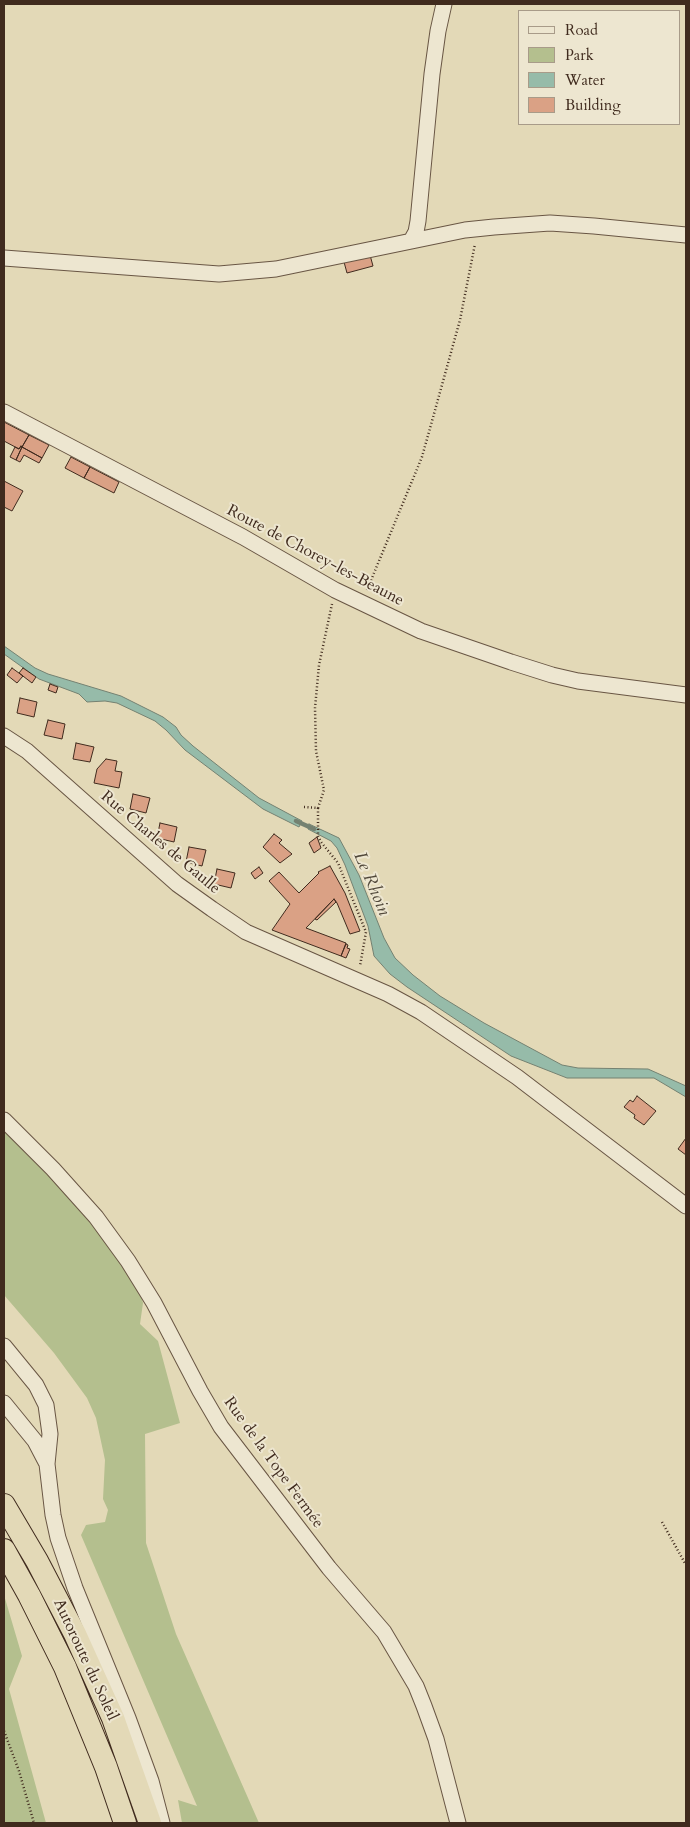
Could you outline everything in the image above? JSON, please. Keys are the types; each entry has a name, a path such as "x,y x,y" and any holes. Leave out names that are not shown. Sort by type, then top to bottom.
{"highway":[{"name":"Autoroute du Soleil","path":"4,1505 37,1561 75,1634 113,1718 150,1823"},
{"name":"Autoroute du Soleil","path":"4,1550 65,1667 106,1767 125,1823"}],"street":[{"path":"411,241 416,232 418,221 432,74 444,4"},
{"path":"4,258 219,274 276,269 465,230 494,227 550,223 686,235"},
{"name":"Route de Chorey-les-Beaune","path":"4,412 243,537 335,590 421,630 511,662 552,674 596,683 686,695"},
{"name":"Rue Charles de Gaulle","path":"4,736 27,751 177,884 212,909 246,932 388,994 421,1012 517,1077 686,1206"},
{"name":"Rue de la Tope Fermée","path":"4,1120 53,1169 96,1217 128,1261 154,1303 221,1427 329,1568 377,1622 392,1643 416,1686 424,1706 436,1739 458,1823"},
{"path":"4,1346 36,1385 46,1404 50,1434 46,1464 53,1515 60,1545 75,1588 134,1734 151,1781 162,1823"},
{"path":"4,1403 35,1441 46,1464"}],"path":[{"path":"361,603 422,457 460,320 477,236 482,230 494,227"},
{"path":"335,590 319,665 315,708 316,751 324,790 317,812 318,836 338,863 366,932 357,980"},
{"path":"304,807 318,808"},
{"path":"662,1522 686,1565"},
{"path":"4,1731 19,1771 34,1823"}],"green space":[{"path":"4,1125 90,1213 139,1287 143,1303 140,1324 158,1341 180,1423 145,1434 146,1543 176,1634 259,1823 182,1823 178,1800 197,1806 81,1535 86,1525 105,1522 108,1510 103,1499 105,1460 96,1418 87,1398 54,1353 4,1295"},
{"path":"4,1595 22,1656 9,1689 46,1823 4,1823"}],"water":[{"path":"4,646 35,668 48,674 121,696 163,717 176,727 181,735 193,746 259,798 302,821 299,827 263,809 185,750 155,721 117,703 105,701 87,702 79,694 39,679 4,654"},
{"path":"309,824 339,838 359,875 384,938 395,958 440,996 484,1023 562,1065 578,1068 648,1069 686,1086 686,1097 654,1078 567,1078 511,1056 407,987 390,974 374,956 368,926 337,848 331,841 308,829"}],"building":[{"path":"370,255 373,266 347,273 344,262"},
{"path":"4,422 29,435 19,449 4,441"},
{"path":"29,435 49,445 42,458 22,447"},
{"path":"21,446 16,460 10,457 15,447 19,449"},
{"path":"22,447 42,458 39,463 24,455 20,462 16,460"},
{"path":"71,457 90,467 84,478 65,468"},
{"path":"90,467 119,482 114,493 84,478"},
{"path":"4,481 23,491 12,511 4,507"},
{"path":"12,668 23,676 17,683 7,675"},
{"path":"23,668 36,677 32,683 19,673"},
{"path":"50,684 58,687 56,693 48,690"},
{"path":"20,698 37,702 34,717 17,713"},
{"path":"48,720 65,724 62,739 44,735"},
{"path":"76,743 94,747 90,762 73,759"},
{"path":"106,759 117,761 115,771 122,772 119,788 94,783 97,769"},
{"path":"133,794 150,798 146,813 130,809"},
{"path":"160,823 177,827 174,842 157,838"},
{"path":"274,834 282,840 279,843 292,854 280,863 263,847"},
{"path":"317,837 321,848 314,853 309,843"},
{"path":"189,847 206,850 202,866 186,862"},
{"path":"330,866 345,893 360,931 350,934 334,899 306,928 346,943 341,956 272,930 290,904 269,881 279,872 299,893 318,872"},
{"path":"259,867 263,873 255,879 251,873"},
{"path":"217,869 235,873 231,888 214,884"},
{"path":"334,899 336,902 317,920 315,919"},
{"path":"346,944 348,945 347,948 350,949 346,958 341,956"},
{"path":"637,1096 656,1111 644,1125 624,1107 630,1100 633,1102"},
{"path":"686,1138 686,1155 678,1149"}],"waterway":[{"name":"Le Rhoin","path":"296,821 314,829"}]}
